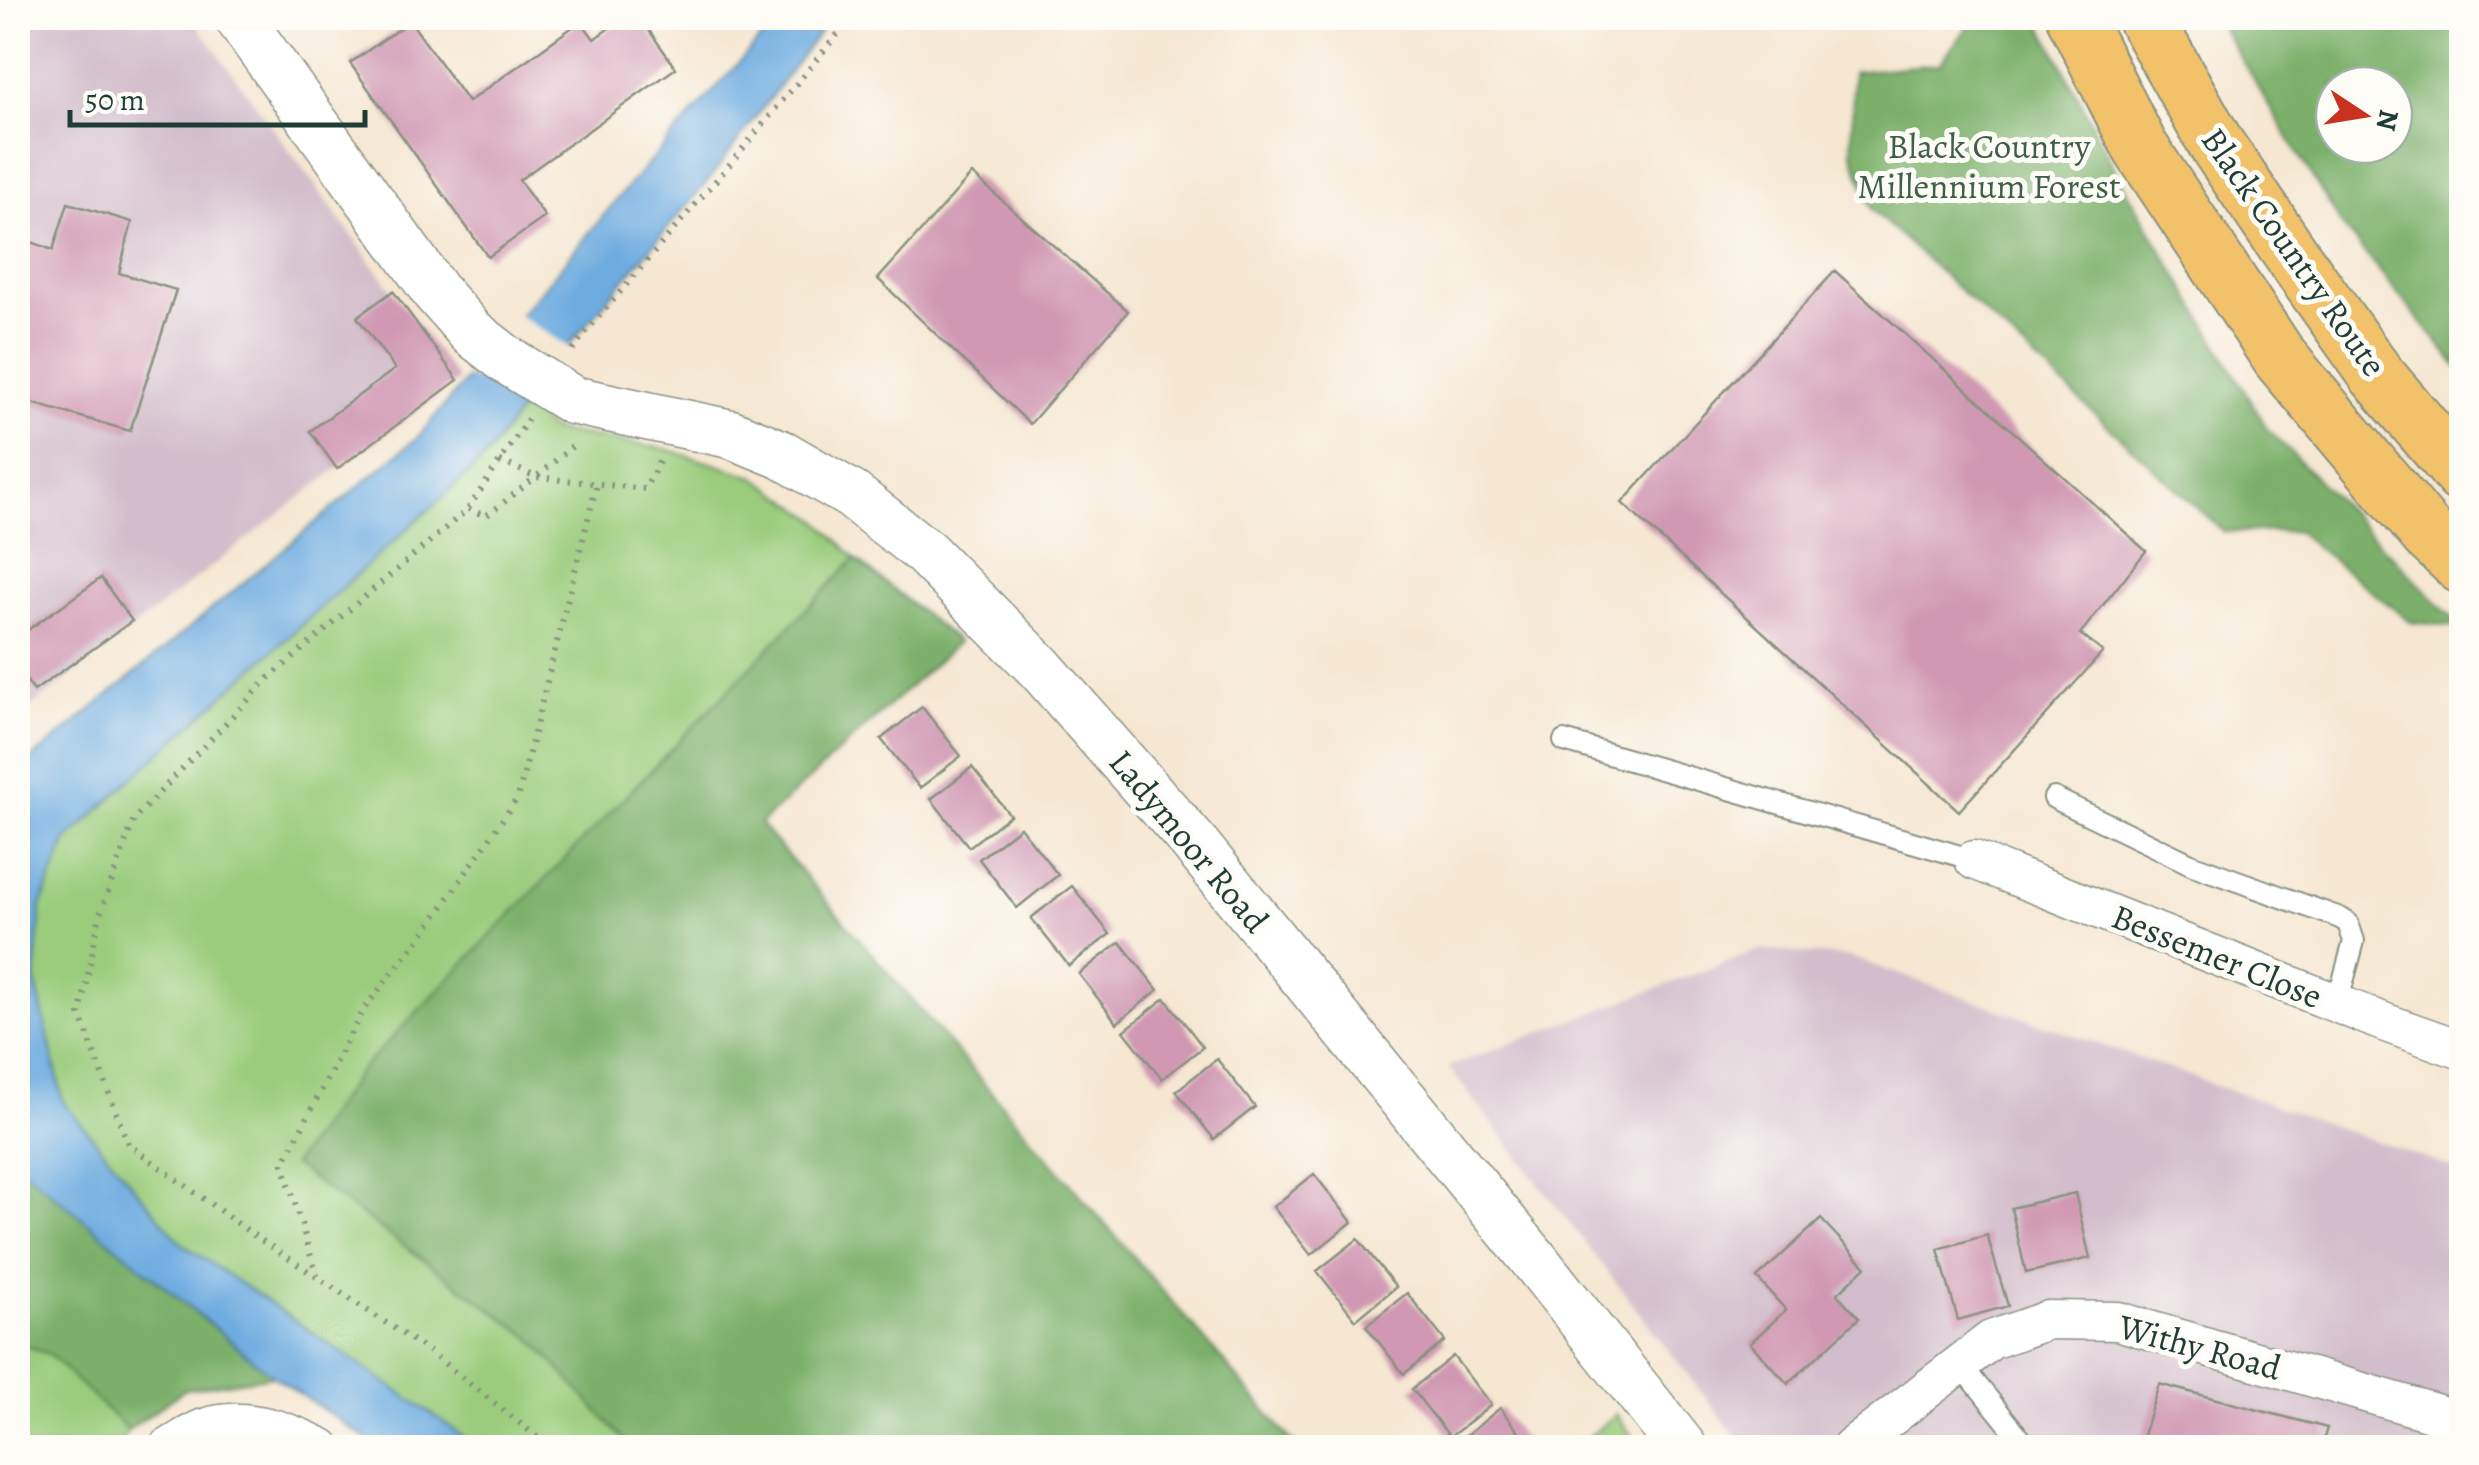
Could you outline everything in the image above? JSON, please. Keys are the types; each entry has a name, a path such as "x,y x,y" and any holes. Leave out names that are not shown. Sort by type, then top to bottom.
{"highway":[{"name":"Black Country Route","path":"2075,18 2140,147 2280,358 2428,534 2462,566"},
{"name":"Black Country Route","path":"2145,18 2216,144 2291,254 2376,374 2462,474"}],"street":[{"name":"Ladymoor Road","path":"239,18 435,291 471,332 573,408 731,434 819,474 926,553 982,607 1194,843 1683,1448"},
{"name":"Bessemer Close","path":"1974,860 2462,1050"},
{"name":"Withy Road","path":"1851,1448 1991,1340 2048,1320 2118,1321 2462,1421"},
{"path":"168,1448 206,1427 259,1424 322,1448"}],"lane":[{"path":"1564,741 1974,860"},
{"path":"2054,798 2193,865 2348,923 2354,941 2337,1004"},
{"path":"1960,1364 2028,1448"}],"path":[{"path":"573,350 851,18"},
{"path":"551,1448 430,1352 255,1236 128,1144 80,1014 100,914 134,820 268,678 468,509 500,461 573,408"},
{"path":"468,509 486,516 536,477 573,408"},
{"path":"500,461 536,477 644,489 679,424"},
{"path":"317,1278 283,1164 363,1010 426,929 518,796 597,484"}],"shaded area":[{"path":"18,18 192,18 458,380 18,717"},
{"path":"1759,950 1850,957 2461,1171 2461,1447 1744,1447 1448,1067"}],"green space":[{"name":"Black Country Millennium Forest","path":"1975,18 2038,18 2119,177 2266,427 2461,627 2411,622 2296,531 2224,532 1872,210 1852,152 1853,72 1939,64"},
{"path":"2216,18 2461,18 2461,371 2341,224"},
{"path":"524,405 551,430 666,449 755,477 819,521 856,559 958,642 760,824 1297,1447 477,1447 181,1243 63,1102 35,979 41,906 66,841 483,461"},
{"path":"855,559 958,642 760,824 1297,1447 630,1447 531,1338 293,1165 359,1072"},
{"path":"18,1165 273,1376 185,1389 128,1430 117,1447 18,1447"},
{"path":"18,1165 273,1376 185,1389 128,1430 49,1354 18,1343"},
{"path":"1616,1414 1640,1447 1577,1447"}],"water":[{"path":"779,18 830,18 711,177 559,357 483,460 66,841 41,906 35,979 63,1102 181,1243 477,1447 379,1447 273,1376 18,1165 18,777 32,759 418,437 630,184"}],"pier":[{"path":"515,313 572,349 527,410 489,380 463,377"}],"building":[{"path":"623,18 640,18 676,68 519,180 545,217 488,257 350,63 410,21 468,102 581,21 594,39"},
{"path":"972,174 1128,311 1030,424 878,279"},
{"path":"68,203 132,222 119,273 176,290 130,431 18,399 18,237 53,250"},
{"path":"1835,271 2146,551 2080,634 2103,652 1959,811 1622,503"},
{"path":"393,291 458,380 337,469 310,431 395,369 357,317"},
{"path":"101,578 132,621 34,691 18,669 18,637"},
{"path":"922,707 961,756 920,788 881,739"},
{"path":"972,767 1010,815 969,847 931,799"},
{"path":"1020,827 1058,875 1017,908 979,859"},
{"path":"1072,886 1110,934 1069,966 1031,918"},
{"path":"1120,942 1158,990 1117,1023 1079,974"},
{"path":"1165,998 1203,1047 1162,1079 1124,1031"},
{"path":"1217,1059 1255,1107 1214,1139 1176,1091"},
{"path":"1314,1174 1352,1222 1311,1255 1273,1207"},
{"path":"2075,1193 2090,1258 2026,1273 2011,1208"},
{"path":"1821,1219 1866,1267 1837,1294 1859,1318 1788,1384 1750,1343 1786,1310 1757,1278"},
{"path":"1987,1235 2008,1306 1958,1320 1938,1249"},
{"path":"1358,1239 1396,1287 1356,1320 1317,1271"},
{"path":"1407,1293 1445,1341 1404,1374 1366,1326"},
{"path":"1453,1356 1491,1405 1450,1437 1412,1389"},
{"path":"2159,1384 2327,1428 2321,1448 2139,1448"},
{"path":"1500,1408 1531,1448 1465,1448 1460,1441"}]}
